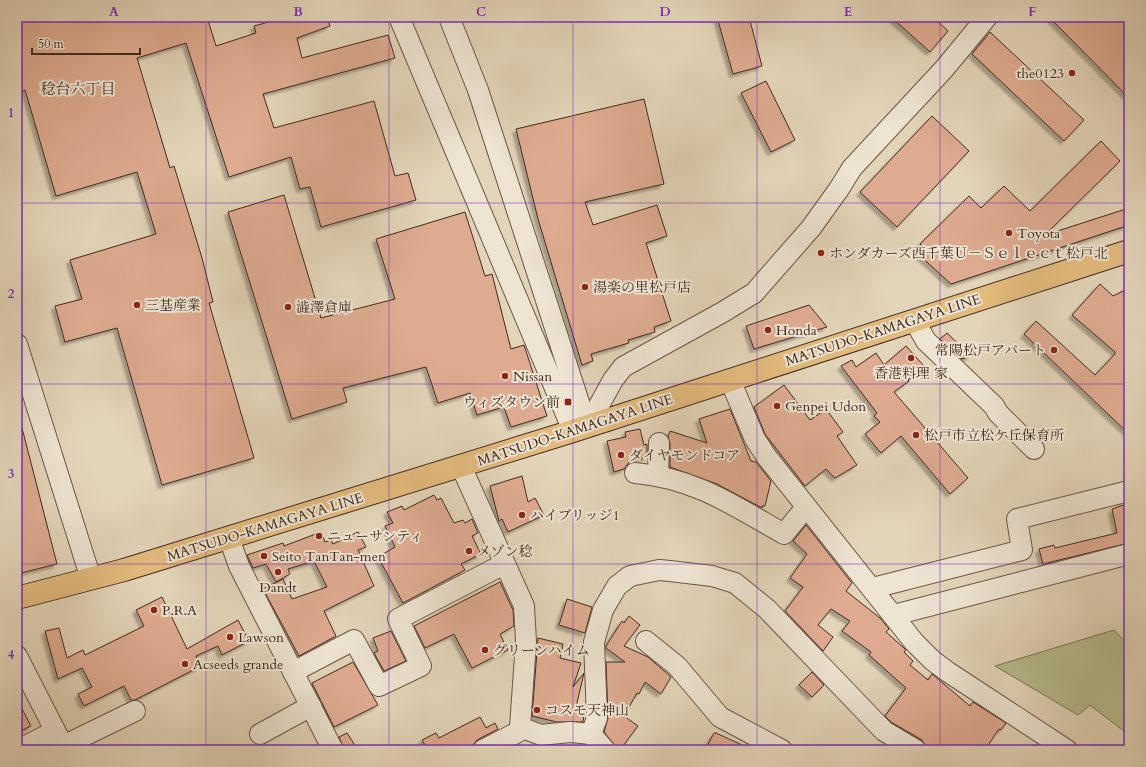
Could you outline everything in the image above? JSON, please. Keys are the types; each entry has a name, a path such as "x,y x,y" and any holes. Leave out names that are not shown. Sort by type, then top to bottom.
{"main road":[{"name":"MATSUDO-KAMAGAYA LINE","path":"17,598 91,579 229,538 580,429 1129,251"}],"street":[{"path":"399,17 580,429"},
{"path":"449,17 478,90 580,429"},
{"path":"580,429 623,367 723,312 754,293 811,228 852,168 944,69 986,17"},
{"path":"914,320 926,341 994,406 998,413 1034,449"},
{"path":"17,344 91,579"},
{"path":"730,380 755,439 806,507 873,588 914,642 932,660 1067,750"},
{"path":"658,475 659,443"},
{"path":"461,466 524,606 526,642 520,727 518,732 483,750"},
{"path":"635,472 658,475 711,492 784,534 806,507"},
{"path":"873,588 1022,550 1017,519 1129,491"},
{"path":"229,538 239,566 333,750"},
{"path":"894,615 1129,554"},
{"path":"293,672 354,640 378,686 421,666 398,619 504,564"},
{"path":"591,734 597,718 594,642 603,610 617,586 630,576 659,570 712,576 735,583 766,608 884,730 916,750"},
{"path":"646,642 677,666 720,717 749,742 782,750"},
{"path":"17,656 61,742"},
{"path":"260,734 311,706"},
{"path":"18,750 61,742 135,711"},
{"path":"520,727 543,742 570,732 591,734 605,750"}],"green space":[{"path":"1114,630 1129,646 1129,735 1090,705 1078,715 995,666"}],"building":[{"path":"17,17 207,17 216,46 256,33 254,26 286,17 291,17 292,20 302,17 327,17 330,26 297,38 302,58 388,35 395,58 263,94 274,128 374,101 395,176 408,173 416,200 321,227 310,187 300,189 291,157 229,177 186,43 137,58 170,168 174,166 202,258 213,302 209,303 254,458 162,485 117,328 65,342 55,306 82,299 70,260 156,234 137,172 56,196 25,90 17,93"},
{"path":"717,17 749,17 762,66 733,74"},
{"path":"891,17 933,17 948,31 930,52"},
{"path":"1049,17 1129,17 1129,98"},
{"path":"990,32 1084,120 1064,141 972,54"},
{"path":"766,81 795,140 771,152 741,93"},
{"path":"644,99 664,184 585,202 593,225 657,205 667,236 646,243 671,321 654,327 655,332 628,340 629,343 591,354 593,361 582,365 538,219 516,129"},
{"path":"932,116 969,151 897,227 860,192"},
{"path":"1101,141 1120,161 1045,235 1129,208 1129,225 951,284 918,254 925,248 920,244 969,196 981,208 1004,186 1030,211"},
{"path":"284,195 321,318 395,299 376,239 465,212 485,276 492,274 511,349 524,345 547,416 511,427 504,407 477,415 470,393 438,403 426,367 343,388 347,402 292,419 228,212"},
{"path":"1100,284 1113,296 1129,288 1129,434 1024,334 1036,321 1095,375 1115,354 1115,352 1072,315"},
{"path":"809,305 827,327 754,349 746,326"},
{"path":"947,333 971,356 962,359 940,339"},
{"path":"906,346 924,366 908,380 909,381 894,392 968,478 950,494 901,436 881,453 865,434 880,422 874,416 877,413 841,366 852,360 856,367 876,353 884,365"},
{"path":"784,385 810,420 826,409 843,432 837,436 857,465 835,478 826,469 805,486 765,434 754,407"},
{"path":"730,409 751,461 756,462 771,481 765,506 762,506 762,508 717,484 670,467 670,443 668,437 670,431 707,443 699,419"},
{"path":"21,424 57,564 17,574 17,425"},
{"path":"640,429 644,445 647,444 647,457 630,461 624,469 614,472 607,441 626,437 625,432"},
{"path":"522,476 528,502 535,498 544,515 508,532 502,519 499,521 490,486"},
{"path":"434,495 437,500 441,498 454,523 463,520 465,523 472,519 478,533 472,536 481,554 461,564 465,570 403,603 378,557 395,547 385,526 393,523 387,512 402,506 404,510"},
{"path":"1129,503 1129,543 1043,564 1039,549 1054,545 1055,548 1117,533 1112,509"},
{"path":"806,525 852,583 846,591 880,618 889,629 886,632 906,650 904,652 913,661 910,665 928,680 932,674 970,706 973,702 1006,723 1001,730 999,729 985,750 927,750 922,740 891,722 885,716 906,688 869,655 871,652 842,631 850,621 831,609 818,625 833,637 823,651 785,611 803,587 790,578 807,554 793,541"},
{"path":"321,532 325,542 331,540 333,544 358,532 366,547 358,550 374,586 324,611 336,636 299,656 263,589 283,579 292,599 327,587 314,561 288,569 290,574 276,582 266,564 253,568 247,555 283,543 284,546"},
{"path":"500,582 513,610 514,626 500,634 508,650 472,668 454,634 425,648 414,626"},
{"path":"162,597 187,649 238,620 249,641 222,655 218,646 196,656 201,666 135,700 131,700 124,686 84,706 78,694 92,687 82,668 58,679 45,631 59,628 67,658 83,650 85,655 144,626 136,610"},
{"path":"567,599 592,607 585,633 559,625"},
{"path":"629,616 640,625 624,646 648,657 671,677 661,694 645,682 639,694 637,693 624,716 638,726 620,750 618,750 604,732 608,718 606,662 625,662 606,648 606,646 622,621 624,623"},
{"path":"391,631 406,661 384,671 374,653 378,651 373,638"},
{"path":"538,638 563,644 560,658 581,663 573,687 584,673 576,707 585,709 583,722 557,722 532,716"},
{"path":"353,662 378,705 334,727 312,683"},
{"path":"812,672 824,685 812,697 799,685"},
{"path":"17,699 31,726 17,733"},
{"path":"480,717 486,728 495,723 498,729 477,740 469,750 415,750 425,745 422,740 436,733 439,738"},
{"path":"347,733 358,750 344,750 339,737"},
{"path":"714,733 716,733 753,750 705,750"}],"place":[{"name":"the0123","path":"1072,73"},
{"name":"Toyota","path":"1009,233"},
{"name":"ホンダカーズ西千葉Ｕ－Ｓｅｌｅｃｔ松戸北","path":"821,253"},
{"name":"湯楽の里松戸店","path":"585,287"},
{"name":"三基産業","path":"137,305"},
{"name":"澁澤倉庫","path":"288,307"},
{"name":"Honda","path":"768,330"},
{"name":"常陽松戸アパート","path":"1054,350"},
{"name":"香港料理 家","path":"911,358"},
{"name":"Nissan","path":"505,376"},
{"name":"ウィズタウン前","path":"568,402"},
{"name":"Genpei Udon","path":"777,406"},
{"name":"松戸市立松ケ丘保育所","path":"916,435"},
{"name":"ダイヤモンドコア","path":"621,455"},
{"name":"ハイブリッジ1","path":"522,515"},
{"name":"ニューサンティ","path":"319,536"},
{"name":"メゾン稔","path":"469,551"},
{"name":"Seito TanTan-men","path":"264,556"},
{"name":"Dandt","path":"278,572"},
{"name":"P.R.A","path":"154,610"},
{"name":"Lawson","path":"230,637"},
{"name":"グリーンハイム","path":"485,650"},
{"name":"Acseeds grande","path":"185,664"},
{"name":"コスモ天神山","path":"537,710"}],"district":[{"name":"稔台六丁目","path":"78,89"}]}
